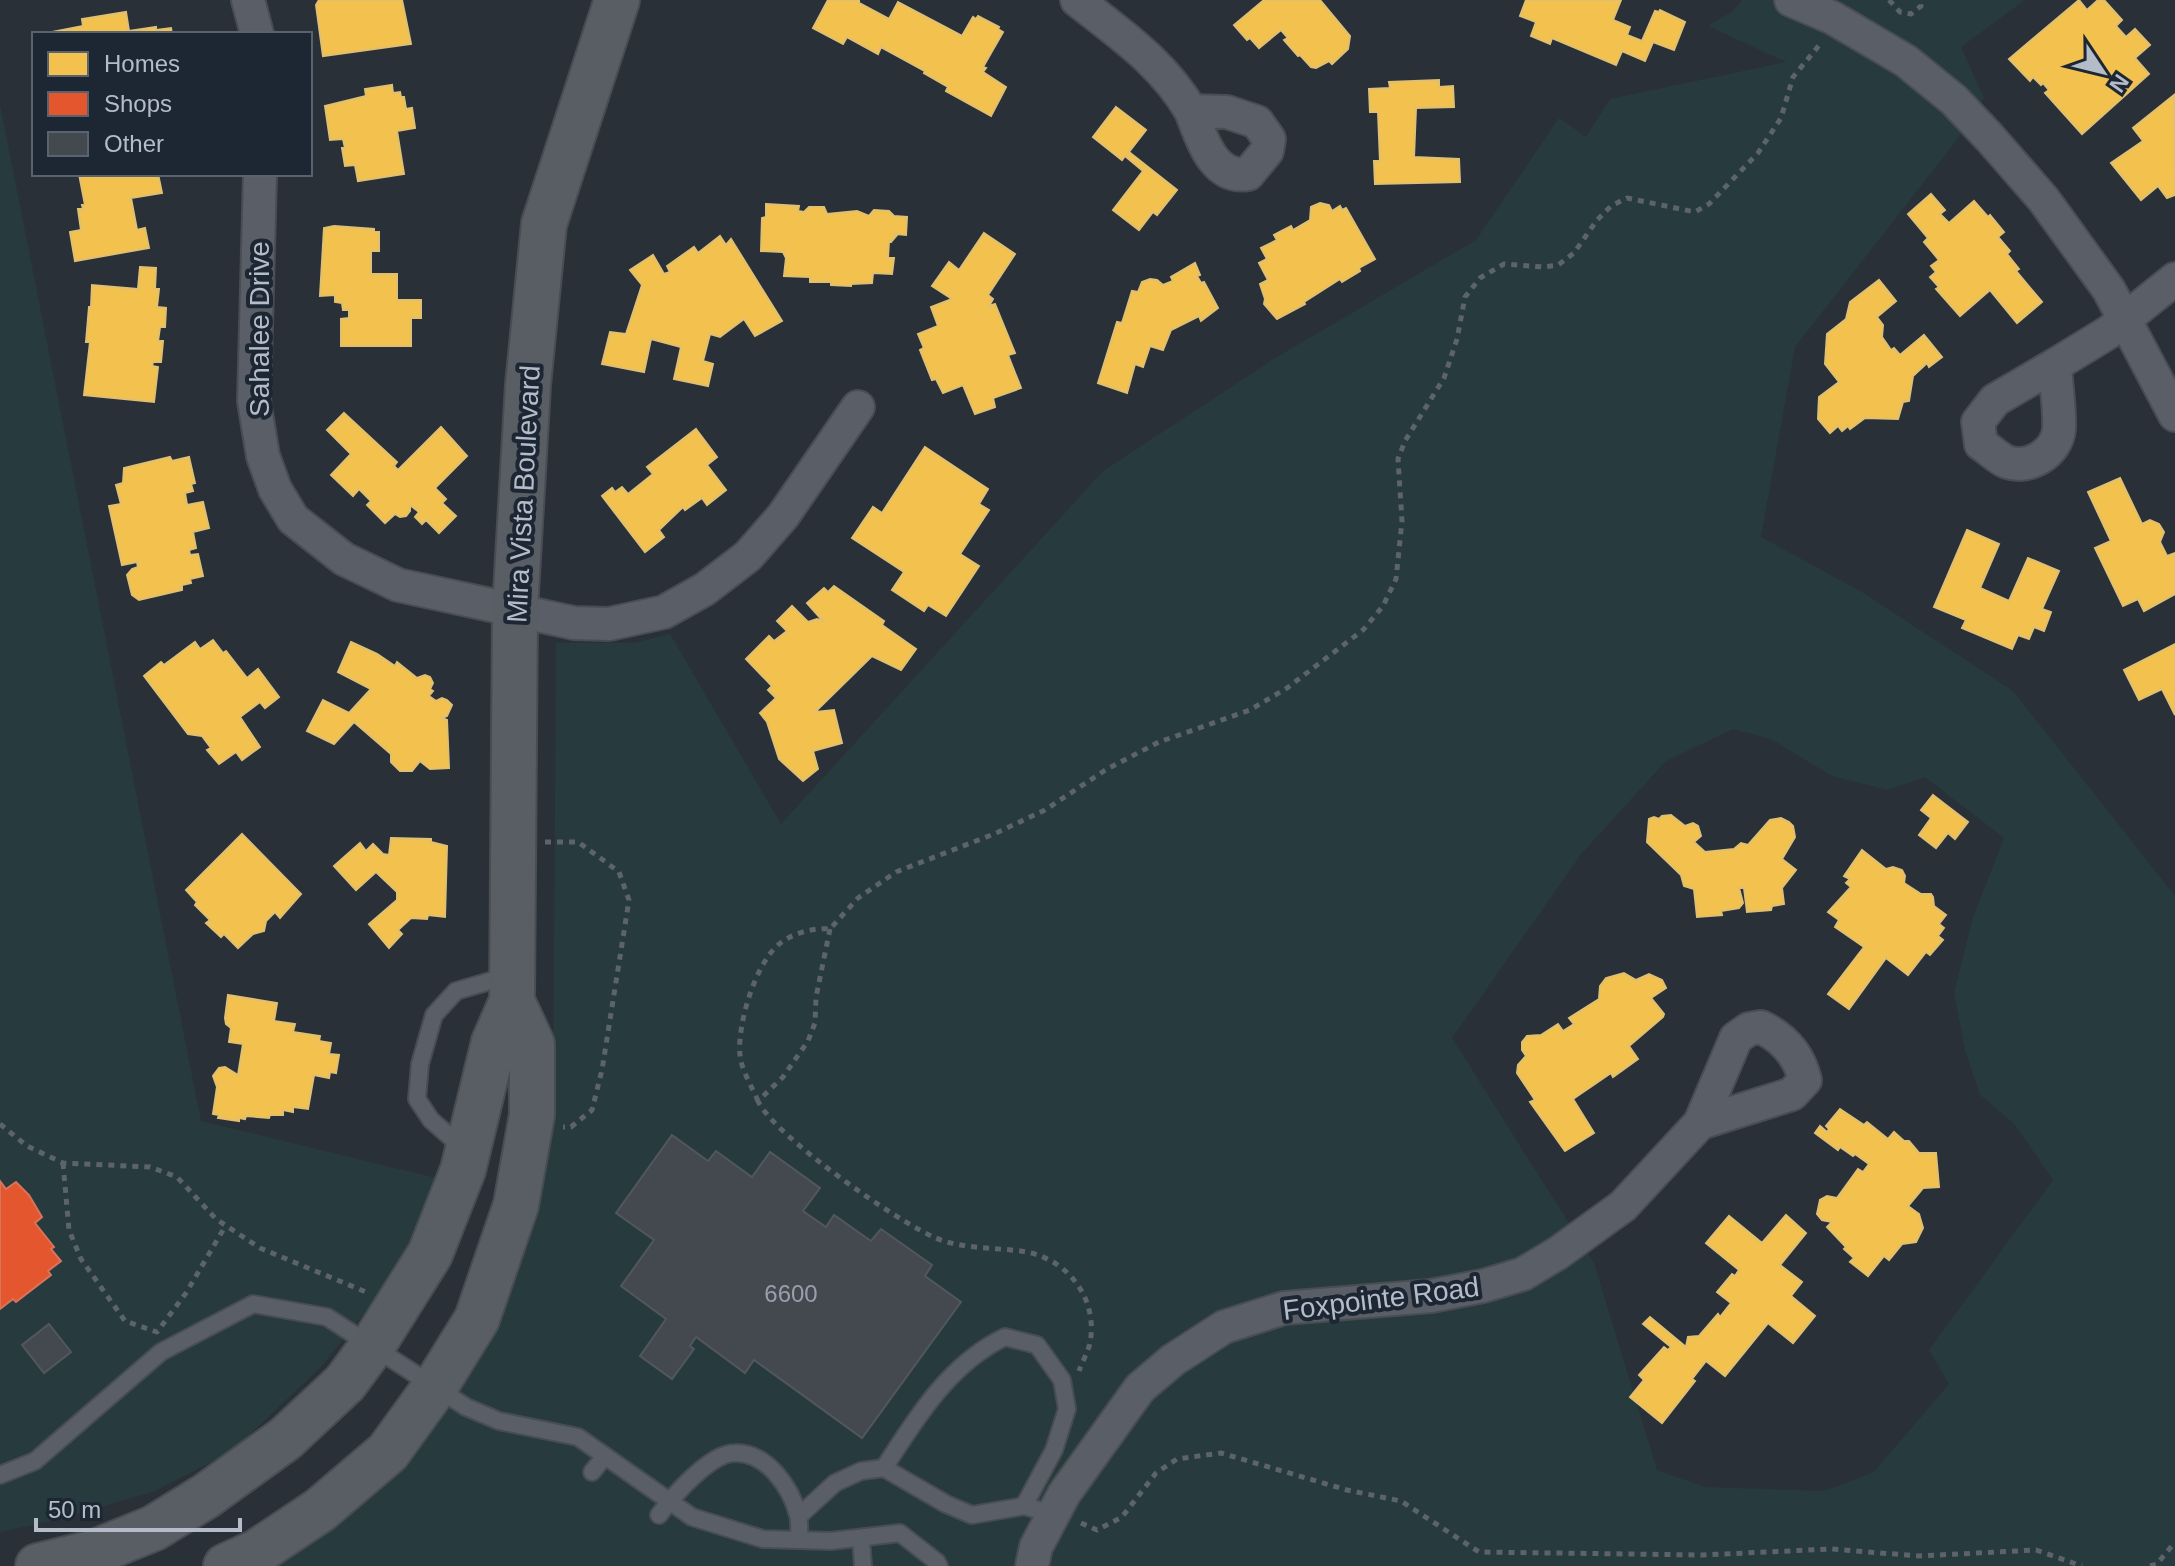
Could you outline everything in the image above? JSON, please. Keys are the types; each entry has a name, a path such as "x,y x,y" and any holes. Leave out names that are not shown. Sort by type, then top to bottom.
{"street":[{"path":"248,0 256,32"},
{"name":"Mira Vista Boulevard","path":"38,1566 95,1552 154,1528 206,1496 285,1439 345,1383 373,1345 430,1254 463,1170 494,1042 512,988 515,610 528,385 544,224 617,0"},
{"path":"1077,0 1153,60 1176,85 1191,111"},
{"path":"1791,0 1833,18 1906,61 1963,110 2044,200 2109,290 2175,415"},
{"name":"Sahalee Drive","path":"260,176 254,401 263,456 275,489 293,519 344,559 398,585 574,623 609,624 664,612 705,589 748,556 783,516 858,407"},
{"path":"2055,365 2125,320 2175,279"},
{"name":"Mira Vista Boulevard","path":"226,1566 257,1552 320,1510 388,1452 435,1387 477,1319 516,1205 530,1128 532,1044 512,988"},
{"name":"Foxpointe Road","path":"1032,1566 1039,1510 1064,1494 1140,1388 1173,1360 1224,1327 1284,1308 1431,1296 1523,1274 1623,1206 1700,1123"}],"lane":[{"path":"467,1152 431,1120 417,1099 420,1064 434,1015 456,991 512,988"},
{"path":"0,1475 35,1461 161,1352 253,1304 327,1317 466,1407 499,1421 578,1437 605,1456 664,1508 763,1539 831,1541 900,1533 939,1566"},
{"path":"799,1516 835,1483 861,1471 884,1468 946,1504 972,1515 1039,1510 1067,1409 1062,1380 1037,1345 1005,1337 988,1345 962,1366 922,1408 884,1468"},
{"path":"664,1508 711,1463 733,1452 755,1456 783,1479 799,1516 799,1540"},
{"path":"592,1472 605,1456"},
{"path":"861,1538 863,1566"}],"path":[{"path":"1889,0 1900,12 1911,14 1921,6 1920,0"},
{"path":"758,1101 783,1077 808,1041 815,1023 816,997 830,929 858,898 896,872 994,834 1045,810 1107,769 1159,742 1250,710 1287,688 1363,630 1383,606 1396,579 1402,521 1398,459 1405,441 1444,378 1457,339 1465,297 1480,278 1504,264 1558,265 1574,253 1611,206 1627,198 1695,212 1709,204 1758,153 1781,118 1793,77 1825,38 1833,18"},
{"path":"513,842 578,842 619,872 629,900 602,1070 592,1110 571,1127 530,1128"},
{"path":"830,929 816,928 779,944 763,964 751,991 740,1056 762,1111 807,1153 877,1203 938,1239 1030,1253 1063,1269 1082,1287 1091,1314 1090,1344 1070,1392 1067,1409"},
{"path":"0,1124 27,1146 63,1163 150,1167 177,1177 216,1219 260,1248 398,1306"},
{"path":"63,1163 69,1230 81,1259 125,1321 157,1332 186,1293 226,1225"},
{"path":"1039,1510 1097,1530 1122,1517 1156,1473 1177,1459 1221,1453 1347,1490 1401,1501 1479,1552 1703,1555 1831,1549 1919,1556 2036,1550 2082,1566"},
{"path":"2150,1566 2157,1564 2175,1542"}],"green space":[{"path":"1742,0 2025,0 1961,47 1984,98 1956,141 1795,347 1761,537 1862,592 2013,691 2175,896 2175,1566 244,1566 421,1440 553,1101 556,643 634,643 670,634 781,824 1103,471 1277,357 1476,240 1559,118 1586,137 1610,99 1786,62 1708,26 1733,11","holes":["1733,729 1771,739 1832,776 1888,790 1925,777 2004,838 1973,917 1954,993 1965,1050 1980,1095 2015,1125 2053,1180 1929,1350 1949,1384 1874,1472 1824,1491 1705,1487 1657,1470 1594,1263 1452,1038 1582,853 1666,761"]},
{"path":"0,105 201,1121 448,1181 421,1242 321,1367 231,1452 155,1491 56,1520 0,1532"}],"building: Homes":[{"path":"319,0 402,0 411,44 323,56 316,5"},
{"path":"828,0 859,0 859,3 889,19 898,2 962,36 973,17 976,19 978,16 999,27 1003,32 983,67 986,68 983,72 1006,87 991,116 946,91 948,87 925,71 881,47 878,54 847,37 843,44 813,28"},
{"path":"1264,0 1320,0 1350,36 1348,49 1332,64 1329,61 1316,68 1298,56 1284,40 1288,38 1281,30 1259,48 1234,25"},
{"path":"1526,0 1621,0 1613,20 1630,27 1627,35 1642,41 1655,11 1660,10 1685,22 1674,50 1653,42 1645,61 1622,51 1616,65 1552,38 1550,44 1531,36 1536,22 1520,16"},
{"path":"2079,0 2087,10 2098,0 2104,0 2122,20 2116,26 2126,37 2135,29 2150,45 2135,58 2149,74 2082,134 2045,93 2049,90 2043,83 2041,85 2033,77 2030,81 2009,59"},
{"path":"126,12 129,31 156,27 156,30 171,28 172,32 52,32 83,26 82,19"},
{"path":"1439,80 1439,87 1453,86 1454,107 1416,108 1414,157 1459,159 1460,182 1375,184 1374,161 1380,161 1378,112 1370,112 1369,89 1390,88 1389,82"},
{"path":"392,85 393,93 400,92 404,97 406,109 412,108 415,128 397,131 404,174 358,181 355,165 345,166 343,139 330,140 325,106 366,96 365,89"},
{"path":"2174,95 2175,195 2167,198 2158,186 2141,200 2111,163 2143,141 2133,128"},
{"path":"1116,107 1146,130 1129,152 1177,190 1157,215 1153,212 1139,230 1113,210 1143,171 1125,156 1122,160 1093,137"},
{"path":"79,176 158,176 162,193 131,198 137,230 145,228 149,248 75,261 70,232 81,230 78,209 83,209 82,205 85,205"},
{"path":"1931,194 1945,210 1940,214 1949,223 1974,201 2004,232 1998,237 2010,251 2007,254 2019,269 2016,271 2042,302 2017,323 1990,290 1960,316 1936,289 1939,287 1930,277 1936,272 1931,266 1939,260 1924,242 1928,238 1908,214"},
{"path":"1320,203 1329,205 1332,211 1340,206 1342,210 1346,208 1375,259 1359,268 1360,271 1342,282 1340,279 1277,319 1264,304 1260,284 1268,280 1259,263 1267,259 1261,248 1277,240 1274,235 1291,226 1293,230 1310,220 1311,207"},
{"path":"766,204 799,206 798,211 804,212 809,207 824,207 827,214 857,211 869,216 874,210 907,217 906,235 896,234 889,241 888,258 894,258 892,274 873,273 872,283 851,286 810,282 810,277 784,276 786,258 783,252 761,251 762,218 766,217"},
{"path":"334,226 379,232 379,251 371,251 371,274 397,274 397,300 421,300 421,318 411,318 411,346 341,346 341,319 349,318 349,310 343,310 342,303 335,302 335,295 320,296 324,228"},
{"path":"984,233 1015,254 988,295 993,299 989,306 995,304 1015,353 1008,355 1021,388 993,398 995,407 975,414 963,385 943,393 936,379 932,380 920,350 924,348 918,334 938,326 931,307 952,299 932,286 949,262 959,270"},
{"path":"720,236 726,245 731,239 782,321 755,336 744,319 720,337 710,334 703,361 713,364 708,386 674,379 681,347 651,339 644,372 602,364 610,332 626,334 642,285 630,270 653,255 664,274 670,272 667,266 694,247 698,253"},
{"path":"1195,263 1200,275 1197,276 1201,283 1204,282 1218,308 1201,321 1199,316 1171,330 1163,350 1150,346 1143,367 1135,364 1127,393 1098,383 1117,322 1122,323 1132,291 1138,292 1142,282 1150,279 1163,285 1173,281 1171,277"},
{"path":"140,267 156,268 155,289 159,289 157,307 166,308 165,327 160,327 158,341 163,341 161,362 153,362 152,366 158,367 154,402 84,395 92,285 138,289"},
{"path":"1879,280 1896,301 1877,317 1883,325 1882,337 1891,350 1894,348 1900,355 1924,335 1942,357 1929,367 1927,363 1913,376 1909,401 1903,402 1898,419 1865,418 1850,429 1848,426 1842,431 1838,426 1830,433 1818,419 1819,397 1839,382 1825,364 1827,334 1846,319 1850,302"},
{"path":"344,413 397,462 394,466 398,470 441,427 467,456 435,488 446,499 442,503 456,516 439,533 426,520 422,524 415,517 419,512 410,505 406,516 395,514 385,523 367,505 371,501 359,489 353,496 331,475 351,454 327,430"},
{"path":"696,429 717,457 707,465 726,490 707,505 702,498 685,510 683,507 659,530 664,537 645,552 602,496 612,488 615,492 622,487 628,494 653,474 647,467"},
{"path":"925,447 988,489 979,504 989,510 960,554 979,566 946,616 928,605 924,611 892,590 904,572 852,538 873,507 882,513"},
{"path":"170,457 172,461 189,457 195,483 191,484 193,491 185,493 187,505 203,502 209,528 193,532 196,548 189,550 190,555 198,554 203,576 190,579 191,583 182,585 182,590 139,600 132,595 127,575 138,567 137,562 122,565 109,506 121,504 116,485 123,483 124,468"},
{"path":"2120,478 2142,524 2150,520 2159,524 2164,532 2160,542 2167,556 2175,553 2175,594 2144,611 2138,599 2123,606 2095,548 2111,541 2088,492"},
{"path":"1967,530 1999,544 1980,588 2009,601 2028,558 2059,571 2042,609 2051,612 2044,631 2034,627 2029,639 2018,635 2012,649 1962,628 1966,620 1934,607"},
{"path":"834,586 884,621 882,625 916,649 901,670 872,656 815,712 834,710 842,743 813,751 818,769 803,781 779,759 767,722 760,713 776,698 768,690 772,686 746,659 769,636 774,641 787,631 777,621 792,606 808,622 823,621 807,603 824,588 828,592"},
{"path":"213,640 247,678 258,669 279,697 265,708 260,702 240,717 260,747 242,760 236,752 219,764 207,750 211,748 202,736 188,734 144,676 195,642 200,649"},
{"path":"351,642 395,666 397,662 417,678 430,677 433,683 430,689 433,691 429,696 436,701 442,698 452,705 447,716 442,718 447,720 449,768 430,769 420,761 412,771 400,771 391,762 391,754 354,722 334,744 307,731 323,700 349,713 371,689 338,672"},
{"path":"2175,644 2175,715 2162,689 2139,700 2124,670"},
{"path":"1933,795 1968,822 1955,839 1948,833 1936,848 1919,835 1931,818 1921,810"},
{"path":"1671,815 1685,826 1693,823 1698,826 1701,836 1694,842 1705,852 1734,849 1741,843 1748,845 1770,820 1781,818 1789,822 1795,837 1782,859 1796,870 1782,888 1784,904 1772,906 1771,910 1747,912 1744,888 1739,888 1743,903 1739,908 1721,911 1722,915 1697,917 1694,889 1684,886 1681,875 1647,842 1649,819"},
{"path":"242,834 301,894 280,918 275,912 266,921 264,931 253,934 238,948 224,934 221,937 206,923 210,920 186,890"},
{"path":"391,838 431,839 431,842 447,846 445,917 428,915 427,919 411,918 398,930 402,934 389,948 369,924 397,900 397,892 376,872 356,890 334,866 360,843 366,851 373,844 383,854 389,855"},
{"path":"1862,850 1886,869 1893,867 1902,870 1904,883 1921,894 1931,894 1934,906 1946,915 1939,924 1944,928 1938,936 1943,940 1930,955 1926,952 1908,975 1886,958 1849,1009 1828,994 1864,947 1835,927 1839,920 1828,912 1851,887 1846,883 1850,879 1844,876"},
{"path":"1624,973 1636,980 1649,974 1662,980 1666,988 1651,998 1664,1014 1629,1046 1638,1059 1573,1099 1594,1133 1565,1151 1530,1102 1535,1100 1517,1073 1518,1065 1526,1056 1522,1042 1527,1036 1541,1035 1558,1024 1563,1031 1574,1024 1569,1018 1599,999 1600,986 1606,978"},
{"path":"228,995 277,1003 274,1021 295,1024 293,1032 320,1036 319,1041 331,1043 329,1054 339,1055 336,1073 330,1072 329,1078 314,1075 308,1109 293,1107 293,1112 283,1110 283,1115 270,1115 269,1118 246,1116 245,1119 239,1118 239,1121 218,1118 219,1115 213,1114 217,1087 213,1076 219,1068 225,1067 238,1075 243,1044 229,1042 231,1028 225,1018"},
{"path":"1840,1109 1864,1125 1867,1122 1888,1139 1894,1132 1904,1141 1909,1141 1919,1153 1936,1153 1939,1187 1923,1188 1908,1206 1919,1214 1923,1228 1916,1242 1902,1244 1889,1260 1884,1256 1868,1276 1850,1262 1854,1258 1827,1227 1832,1222 1822,1220 1817,1214 1820,1200 1827,1196 1837,1198 1858,1169 1863,1172 1869,1164 1840,1147 1838,1150 1815,1133 1820,1126 1827,1132 1829,1129 1826,1126"},
{"path":"1786,1215 1806,1233 1780,1265 1802,1282 1791,1296 1815,1316 1793,1343 1768,1323 1725,1376 1706,1361 1692,1379 1695,1381 1662,1423 1630,1397 1644,1380 1639,1375 1664,1347 1668,1350 1671,1347 1643,1324 1650,1317 1686,1347 1688,1337 1699,1336 1731,1303 1717,1292 1739,1270 1706,1243 1729,1216 1762,1243"}],"building: Shops":[{"path":"0,1181 6,1189 16,1182 29,1195 42,1217 35,1223 61,1261 48,1271 51,1275 16,1302 13,1299 0,1309"}],"building: Other":[{"path":"672,1135 708,1161 716,1151 752,1177 770,1152 820,1188 803,1211 826,1227 834,1215 871,1241 881,1229 932,1265 925,1276 961,1302 862,1438 754,1360 745,1373 696,1337 690,1346 694,1349 672,1379 640,1356 666,1319 621,1286 654,1240 616,1213"},
{"path":"49,1324 71,1352 44,1373 22,1345"}]}
